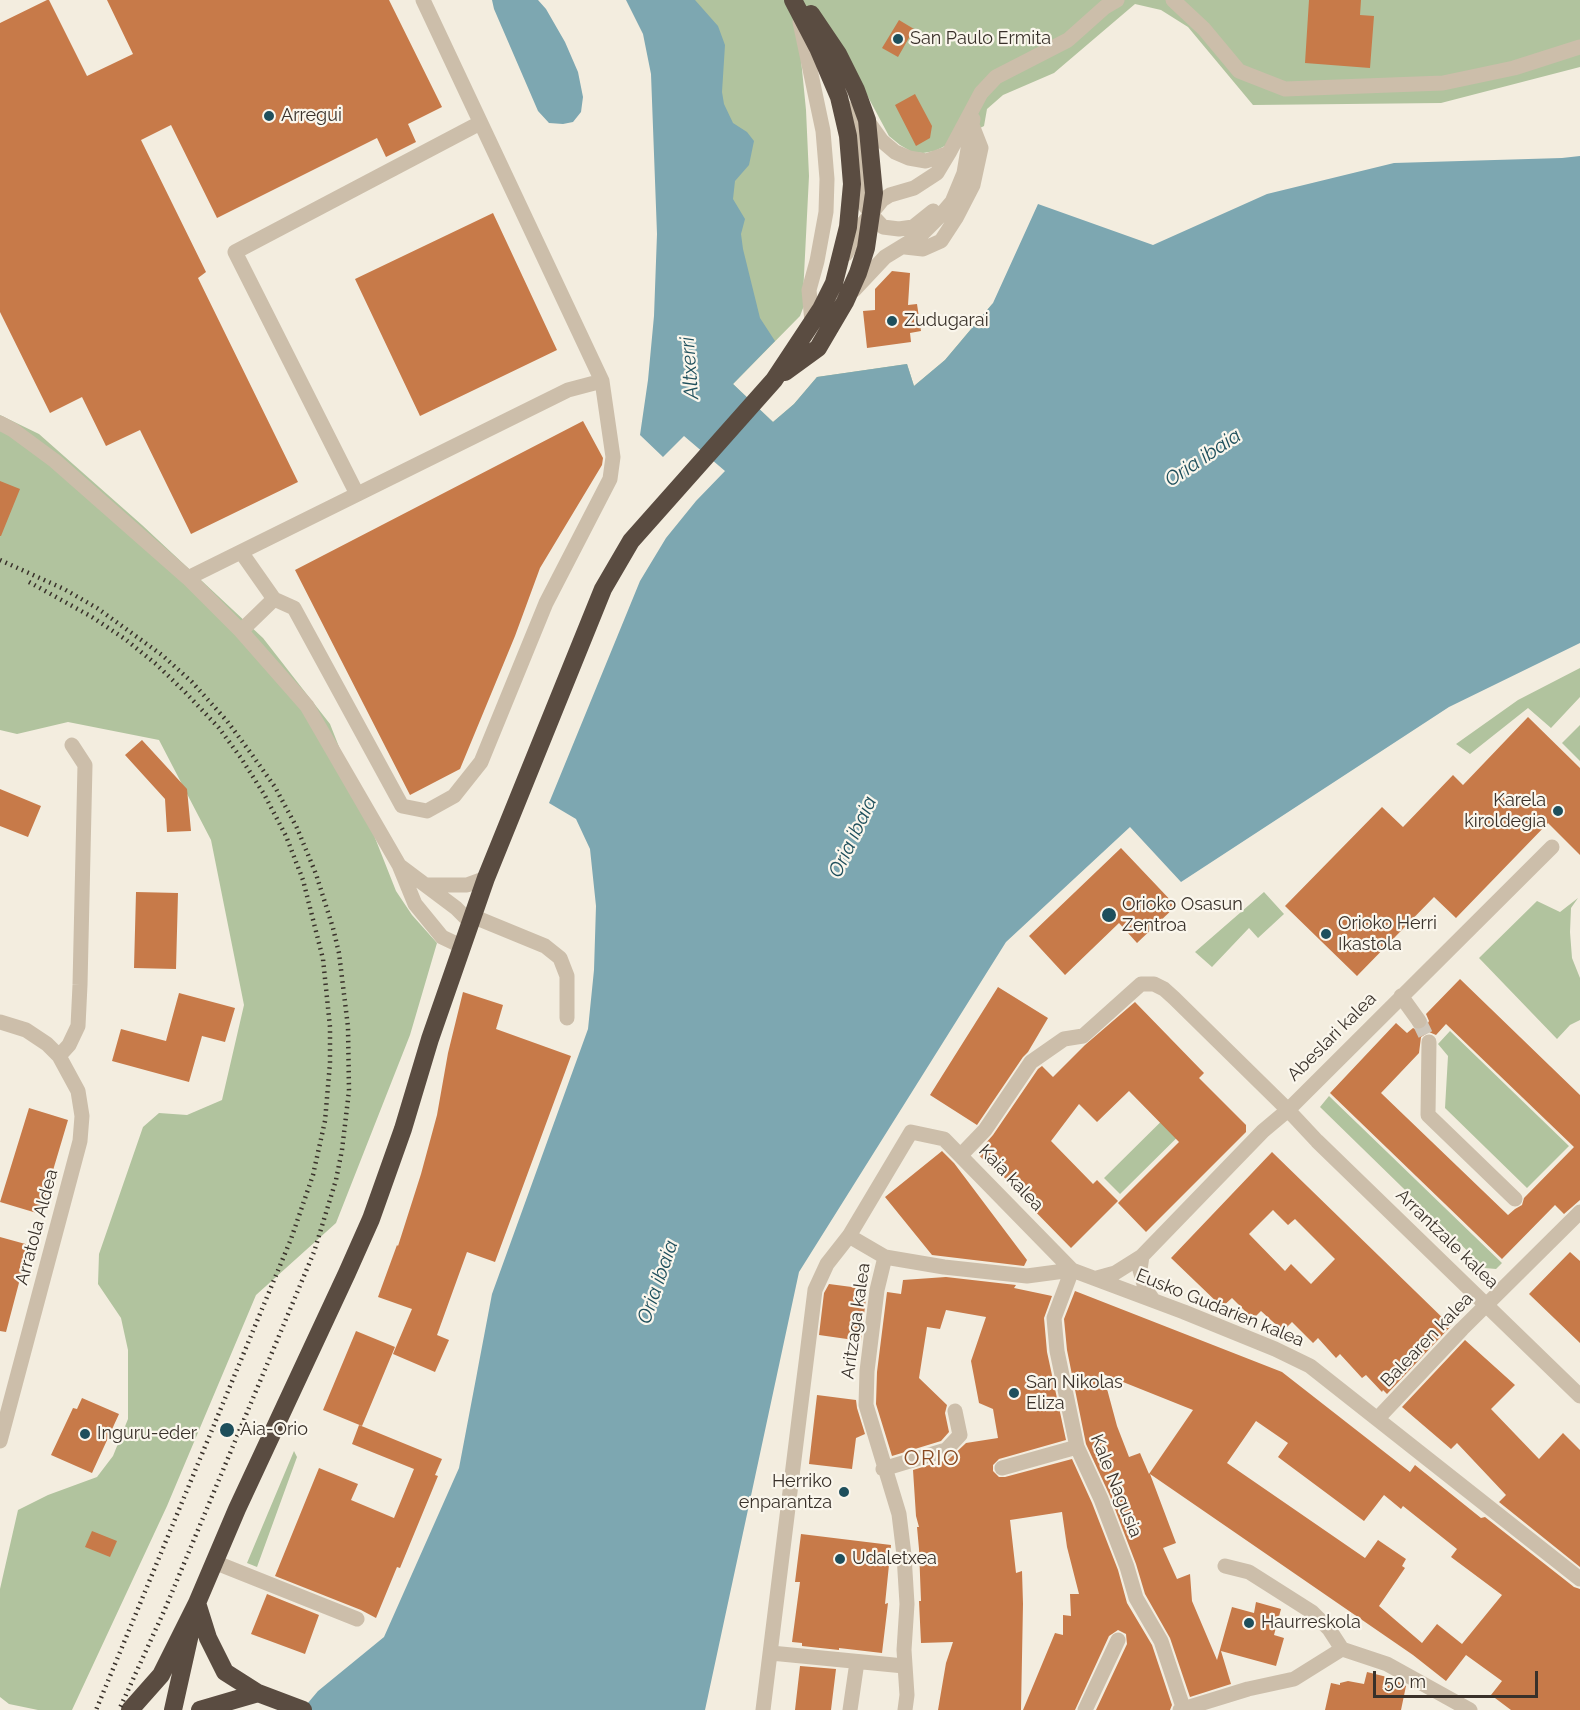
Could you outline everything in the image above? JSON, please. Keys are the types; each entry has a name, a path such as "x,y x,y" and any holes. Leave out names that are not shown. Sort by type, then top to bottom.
{"highway":[{"path":"130,1710 161,1675 197,1603 371,1219 403,1129 461,946 486,878 603,589 631,541 774,380 821,309 838,272 848,227 852,184 848,136 839,97 798,3"},
{"path":"774,380 818,348 845,302 866,248 874,193 867,120 856,90 838,54 798,3"},
{"path":"197,1603 208,1638 225,1672 258,1694 292,1709"},
{"path":"173,1710 197,1603"},
{"path":"200,1710 258,1694"}],"street":[{"path":"241,552 274,599 294,608 402,806 427,811 454,796 481,762 546,603 610,479 613,457 602,381 423,0"},
{"path":"838,272 858,230 882,200 890,195 914,188 938,173 981,93 996,77 1068,40 1105,7 1117,0"},
{"path":"1173,0 1204,29 1239,71 1285,89 1443,83 1514,68 1580,47"},
{"path":"798,3 824,131 827,179 826,212 818,261 809,290 812,322"},
{"path":"845,302 868,273 885,257 905,247 921,235 952,202 964,172 972,124 981,93"},
{"path":"839,97 857,129 861,149 864,204 883,227 899,229 913,226 934,211 964,172"},
{"path":"867,120 882,141 895,152 909,158 926,161 949,153"},
{"path":"357,494 235,252 480,123"},
{"path":"905,247 923,249 940,241 956,218 973,185 981,148 972,124"},
{"path":"188,578 568,390 602,381"},
{"path":"0,423 55,461 188,578 242,631 307,706 399,865 414,904 442,937 461,946"},
{"path":"242,631 274,599"},
{"path":"58,1056 69,1045 78,1026 80,985 85,765 72,746"},
{"name":"Abeslari kalea","path":"1097,1278 1115,1273 1142,1256 1263,1131 1288,1110 1552,847"},
{"path":"399,865 471,919 545,946 560,958 567,976 567,1018"},
{"path":"426,885 467,885 486,878"},
{"name":"Arrantzale kalea","path":"961,1155 985,1130 1031,1062 1064,1039 1083,1036 1142,984 1154,984 1164,988 1326,1150 1580,1396"},
{"path":"1401,996 1419,1022"},
{"name":"Arratola Aldea","path":"0,1022 26,1030 47,1044 58,1056 78,1091 82,1116 80,1141 4,1410 0,1441"},
{"path":"1429,1042 1428,1115 1515,1199"},
{"name":"Kaia kalea","path":"849,1236 911,1132 944,1139 1072,1270"},
{"name":"Balearen kalea","path":"1378,1418 1580,1212"},
{"path":"763,1710 815,1290 827,1264 849,1236 885,1257"},
{"path":"1142,1256 1140,1270 1145,1288 1153,1300"},
{"name":"Eusko Gudarien kalea","path":"885,1257 944,1267 1027,1276 1072,1270 1275,1349 1310,1366 1580,1579"},
{"name":"Aritzaga kalea","path":"885,1257 867,1371 866,1405 899,1514 907,1604 904,1666 907,1695 905,1710"},
{"name":"Kale Nagusia","path":"1072,1270 1054,1318 1057,1351 1077,1447 1105,1508 1136,1599 1161,1641 1182,1710"},
{"path":"885,1469 946,1450 960,1435 955,1411"},
{"path":"1002,1468 1077,1447"},
{"path":"214,1562 357,1618"},
{"path":"1225,1566 1249,1572 1312,1612 1329,1629 1342,1649 1387,1664 1470,1710"},
{"path":"1085,1710 1118,1640"},
{"path":"1182,1710 1248,1689 1294,1678 1342,1649"},
{"path":"771,1653 904,1666"},
{"path":"850,1710 857,1662"}],"green space":[{"path":"668,0 1580,0 1580,67 1441,103 1253,105 1188,27 1161,10 1135,4 1054,73 1003,95 987,109 984,126 935,151 923,153 912,152 889,136 853,69 798,29 806,110 809,176 803,295 805,303 800,316 733,384 773,422 794,404 817,377 907,364 914,386 945,360 993,303 871,498 724,393"},
{"path":"0,415 39,434 142,525 263,638 330,724 396,891 412,915 437,943 410,1035 336,1223 256,1295 167,1506 72,1710 38,1710 9,1704 0,1697 0,1589 18,1510 48,1495 97,1477 113,1456 128,1419 128,1350 121,1318 98,1284 99,1254 143,1127 159,1113 187,1115 222,1100 244,1005 211,840 159,740 68,722 17,734 0,730"},
{"path":"1580,668 1580,697 1551,728 1528,708 1470,754 1456,744 1518,700"},
{"path":"1580,725 1580,761 1562,743"},
{"path":"1264,892 1284,914 1258,938 1249,928 1212,967 1195,952"},
{"path":"1578,898 1571,908 1570,932 1572,958 1580,978 1580,1020 1570,1025 1557,1039 1479,958 1537,901 1560,912"},
{"path":"1450,1031 1569,1146 1527,1188 1445,1108 1448,1056 1438,1044"},
{"path":"1199,1084 1215,1100 1120,1194 1104,1178"},
{"path":"1329,1096 1502,1263 1496,1269 1485,1268 1320,1107"},
{"path":"294,1451 297,1457 257,1567 247,1563"}],"water":[{"path":"492,0 538,0 546,9 565,42 578,72 583,97 581,112 573,122 549,123 538,111"},
{"path":"626,0 695,0 718,26 725,45 722,92 724,104 733,123 747,132 754,141 749,165 735,181 733,199 745,219 741,234 743,249 760,318 775,341 733,384 773,422 794,404 817,377 907,364 914,386 945,360 993,303 1038,204 1153,245 1267,194 1394,163 1580,156 1580,643 1449,707 1181,882 1130,827 1006,942 799,1272 705,1710 302,1710 318,1691 384,1637 459,1468 492,1294 588,1029 594,970 596,906 590,849 576,819 549,803 640,581 666,538 696,501 725,471 684,436 663,457 640,435 654,316 657,234 651,74 643,34"}],"building":[{"path":"47,0 87,76 133,54 107,0 389,0 442,107 408,124 416,142 386,157 377,138 217,218 171,125 141,140 206,272 198,278 298,482 191,534 140,430 106,446 82,397 50,413 0,312 0,23"},
{"path":"1309,0 1361,0 1360,15 1374,16 1370,68 1305,63"},
{"name":"San Paulo Ermita","path":"899,20 914,29 898,57 882,48"},
{"path":"915,94 932,126 930,138 916,146 895,105"},
{"path":"493,213 557,350 420,416 355,279"},
{"name":"Zudugarai","path":"892,271 910,273 908,305 917,304 921,331 910,333 911,342 867,348 863,311 875,310 875,289"},
{"path":"583,421 603,458 602,465 540,568 515,636 460,769 410,795 295,570"},
{"path":"0,481 20,489 1,536 0,536"},
{"path":"1528,717 1580,768 1580,855 1548,823 1456,918 1434,897 1357,976 1285,906 1382,807 1403,827 1453,775 1463,785"},
{"path":"142,740 187,789 191,831 167,832 165,799 125,755"},
{"path":"0,789 41,806 28,837 0,826"},
{"name":"Orioko Osasun Zentroa","path":"1121,848 1176,906 1137,943 1119,923 1065,975 1029,936"},
{"path":"136,892 178,893 176,969 134,968"},
{"path":"1460,979 1580,1095 1580,1200 1564,1214 1555,1205 1502,1259 1330,1093 1396,1023 1407,1033 1413,1028 1419,1031 1425,1029 1429,1021 1426,1014","holes":["1446,1024 1574,1147 1524,1198 1522,1205 1508,1215 1381,1093 1419,1053 1421,1037 1429,1032 1436,1035"]},
{"path":"998,987 1048,1018 1028,1052 977,1125 930,1095"},
{"path":"463,992 503,1005 496,1029 571,1056 495,1262 467,1252 437,1335 449,1340 435,1372 393,1354 412,1309 378,1297 398,1246 421,1174 437,1115 448,1053"},
{"path":"179,993 235,1008 225,1042 202,1036 189,1082 112,1061 121,1029 166,1041"},
{"path":"1135,1002 1204,1073 1199,1078 1246,1125 1246,1132 1146,1232 1118,1203 1179,1142 1129,1091 1097,1122 1079,1104 1051,1141 1093,1184 1097,1180 1118,1201 1071,1248 1021,1197 1025,1192 992,1169 977,1153 993,1135 1038,1069 1042,1066 1053,1077 1085,1045"},
{"path":"29,1108 68,1120 40,1214 0,1202"},
{"path":"942,1151 954,1163 1027,1260 1024,1266 932,1255 885,1197"},
{"path":"1272,1152 1451,1326 1387,1394 1383,1390 1382,1392 1366,1375 1362,1378 1340,1354 1336,1358 1318,1338 1313,1343 1292,1322 1283,1331 1261,1311 1253,1319 1232,1298 1222,1307 1171,1258","holes":["1273,1210 1288,1225 1295,1219 1335,1259 1311,1284 1291,1264 1285,1271 1249,1234"]},
{"path":"0,1237 29,1245 6,1332 0,1331"},
{"path":"1570,1252 1580,1261 1580,1343 1529,1294"},
{"path":"946,1277 1016,1285 1014,1288 1052,1296 1044,1318 1047,1352 1066,1440 999,1459 993,1465 993,1471 999,1477 1005,1477 1072,1459 1118,1570 1127,1603 1152,1645 1172,1705 1170,1710 1096,1710 1127,1644 1126,1634 1118,1630 1109,1636 1075,1710 1023,1710 1055,1633 1063,1635 1063,1615 1071,1616 1070,1594 1079,1594 1067,1547 1062,1512 1010,1520 1016,1573 1022,1571 1021,1710 938,1710 946,1663 953,1642 921,1643 917,1527 919,1527 916,1516 913,1470 949,1459 966,1443 998,1438 993,1409 979,1403 971,1361 986,1317 946,1310 940,1329 927,1327 919,1378 947,1405 945,1413 949,1432 941,1441 892,1456 876,1404 877,1372 887,1292 901,1294 903,1280"},
{"path":"829,1284 867,1289 861,1341 819,1335 824,1293"},
{"path":"1075,1291 1282,1372 1410,1472 1415,1465 1481,1518 1485,1517 1574,1587 1580,1589 1580,1710 1511,1710 1491,1695 1502,1681 1466,1655 1446,1681 1413,1655 1150,1474 1176,1543 1163,1548 1177,1579 1190,1574 1192,1601 1217,1660 1232,1607 1254,1613 1256,1602 1281,1609 1274,1635 1284,1638 1276,1666 1221,1651 1231,1684 1190,1697 1170,1638 1145,1594 1110,1496 1086,1444 1067,1350 1064,1319","holes":["1103,1374 1193,1410 1149,1474 1140,1453 1129,1457 1117,1426","1256,1421 1288,1443 1278,1457 1364,1521 1384,1495 1401,1509 1403,1506 1457,1549 1451,1557 1502,1595 1462,1644 1437,1624 1422,1643 1379,1606 1405,1568 1402,1566 1406,1559 1378,1540 1365,1558 1227,1463"]},
{"path":"356,1331 395,1347 362,1426 323,1410"},
{"path":"1465,1340 1515,1385 1491,1409 1539,1459 1563,1433 1580,1450 1580,1567 1499,1502 1506,1495 1457,1443 1451,1449 1402,1407"},
{"path":"817,1395 856,1400 865,1434 856,1438 852,1469 809,1464"},
{"name":"Inguru-eder","path":"82,1398 119,1414 92,1473 51,1455 73,1408 77,1409"},
{"path":"359,1425 442,1459 435,1475 438,1476 400,1568 397,1567 376,1618 275,1576 319,1468 358,1484 351,1500 394,1518 414,1469 352,1444"},
{"path":"92,1531 117,1541 110,1557 85,1547"},
{"path":"801,1534 891,1545 885,1604 888,1603 882,1653 802,1646 802,1643 792,1642 800,1582 795,1582"},
{"path":"267,1594 319,1615 305,1654 251,1634"},
{"path":"800,1666 836,1669 831,1710 795,1710"},
{"path":"1367,1672 1391,1678 1406,1686 1401,1710 1325,1710 1331,1683 1340,1685 1348,1681 1364,1684"}],"tunnel":[{"path":"1419,1021 1429,1042"}],"railway":[{"path":"0,560 64,589 97,608 162,655 192,682 227,721 275,787 297,828 316,874 339,953 348,1027 349,1091 342,1150 336,1180 314,1252 165,1609 119,1710"},
{"path":"29,582 92,617 125,639 156,664 219,728 241,758 264,794 286,836 303,880 323,959 330,1027 330,1063 325,1121 313,1175 291,1239 96,1710"}],"place":[{"name":"San Paulo Ermita","path":"898,39"},
{"name":"Arregui","path":"269,116"},
{"name":"Zudugarai","path":"892,321"},
{"name":"Karela kiroldegia","path":"1558,811"},
{"name":"Orioko Osasun Zentroa","path":"1109,915"},
{"name":"Orioko Herri Ikastola","path":"1326,934"},
{"name":"San Nikolas Eliza","path":"1014,1393"},
{"name":"Aia-Orio","path":"227,1430"},
{"name":"Inguru-eder","path":"85,1434"},
{"name":"Herriko enparantza","path":"844,1492"},
{"name":"Udaletxea","path":"840,1559"},
{"name":"Haurreskola","path":"1249,1623"}],"district":[{"name":"ORIO","path":"932,1459"}],"water label":[{"name":"Altxerri","path":"690,368"},
{"name":"Oria ibaia","path":"1203,458"},
{"name":"Oria ibaia","path":"853,837"},
{"name":"Oria ibaia","path":"658,1282"}]}
